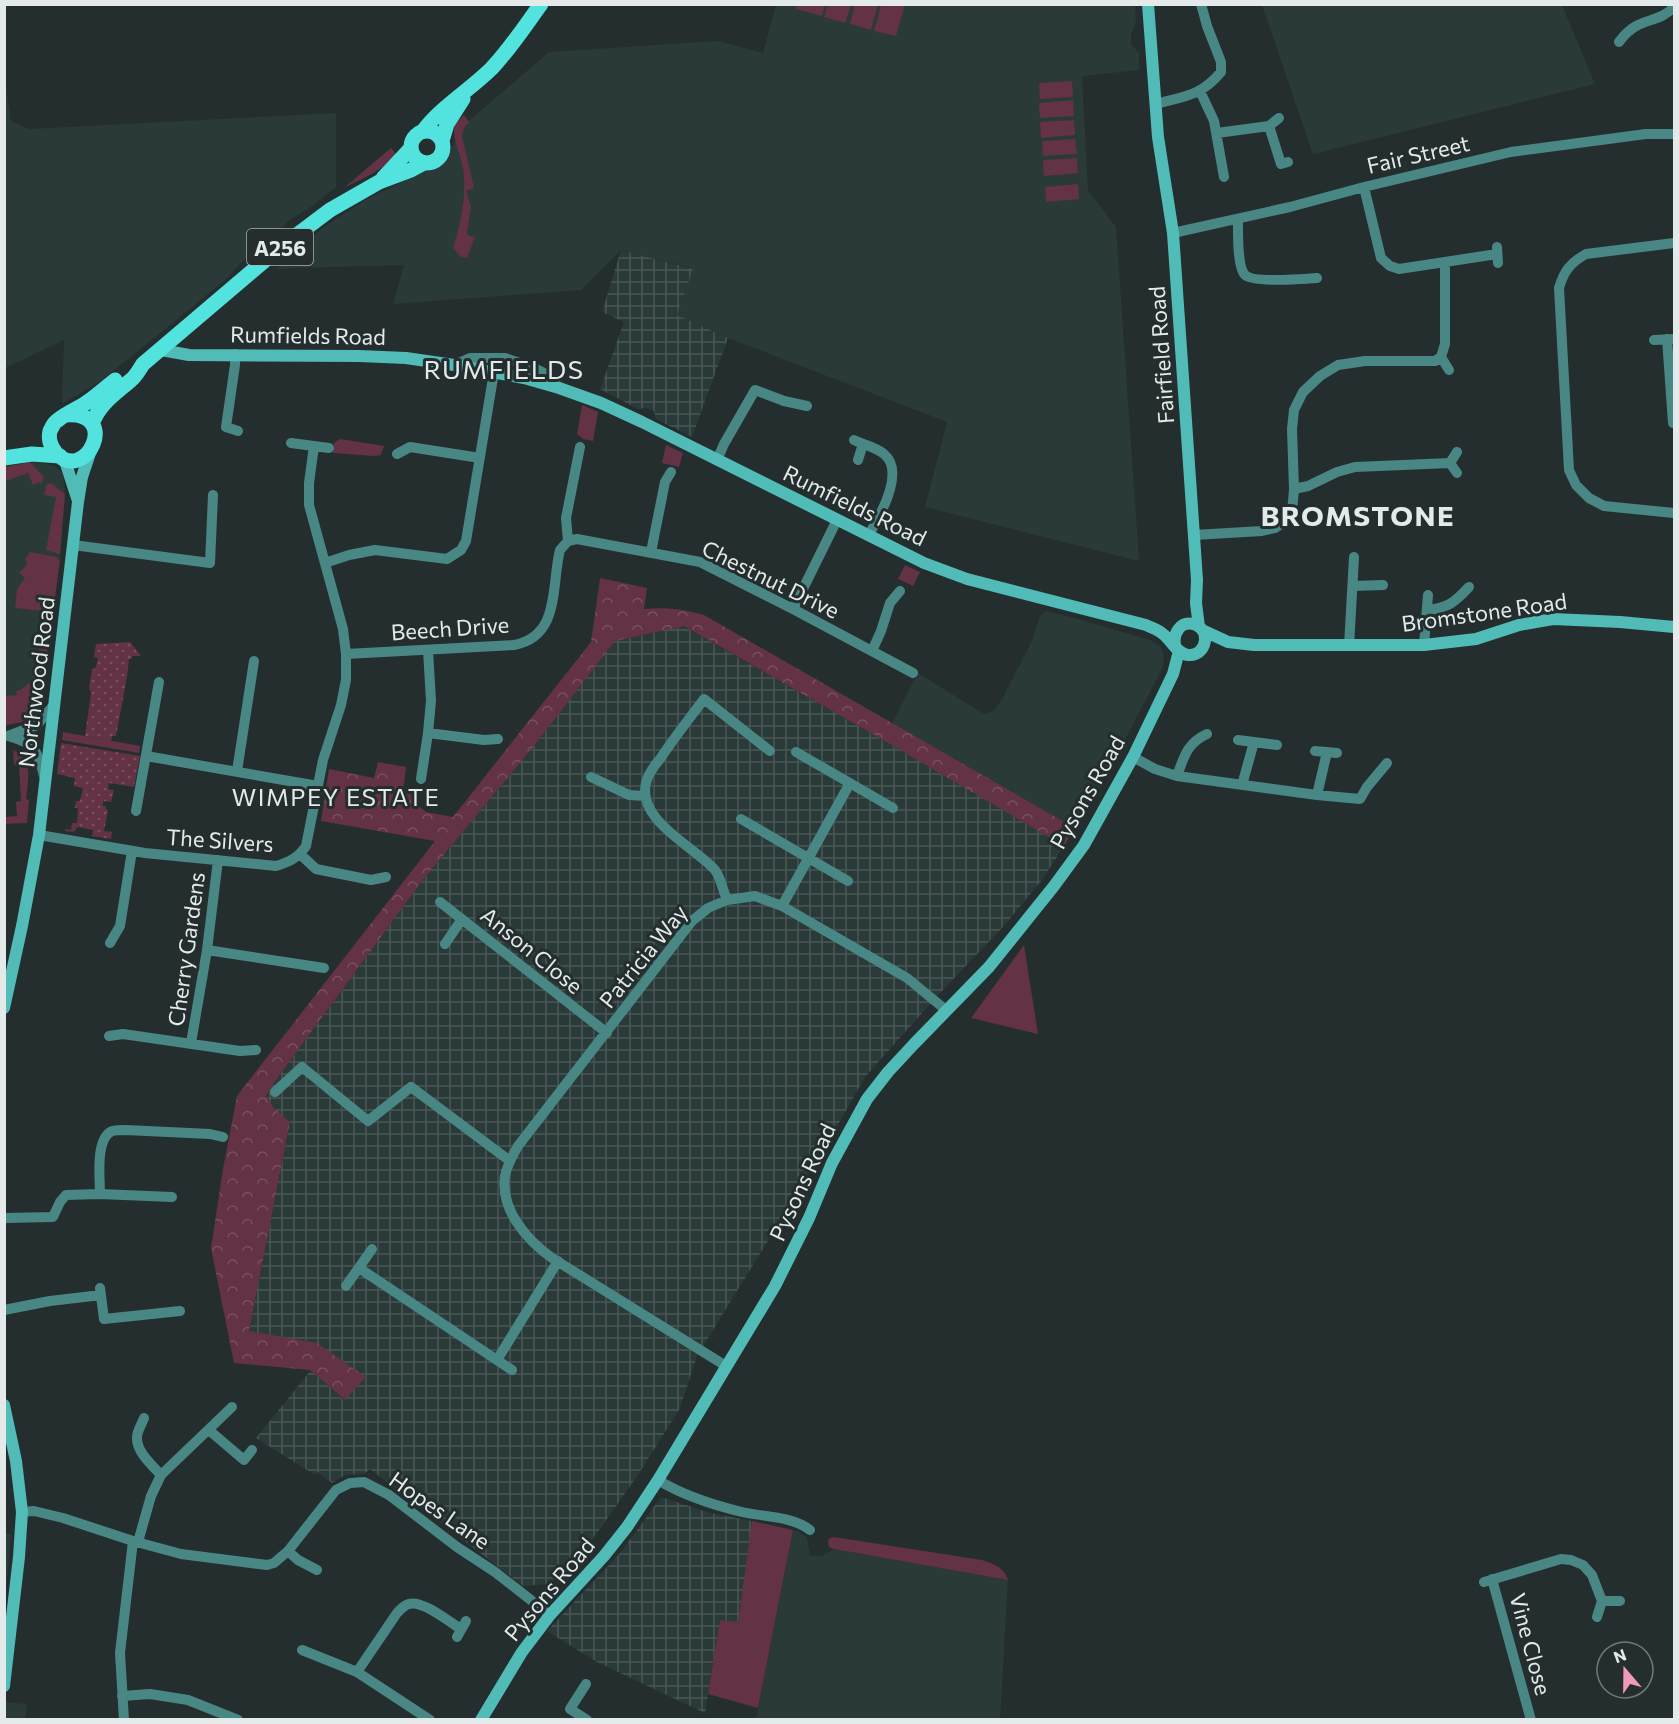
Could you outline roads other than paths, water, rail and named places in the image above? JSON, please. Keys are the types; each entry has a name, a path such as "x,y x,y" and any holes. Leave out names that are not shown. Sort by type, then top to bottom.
{"main road":[{"path":"470,89 447,124 442,141 443,151 439,158 432,163 424,163 415,158 411,148 414,138 494,66 541,4"},
{"path":"423,131 432,131 442,141"},
{"name":"A256","path":"379,182 411,148"},
{"name":"A256","path":"92,424 98,409 133,379 143,364 277,249 330,210 379,182 424,163"},
{"name":"A256","path":"50,438 50,430 59,418 98,394 126,371 143,364"},
{"path":"4,458 32,454 79,459 91,450 95,437 92,424 84,417 66,415"},
{"path":"4,449 30,445 50,438 51,445 62,457"}],"street":[{"name":"Fairfield Road","path":"1148,4 1158,137 1173,232 1197,580 1196,603 1201,629"},
{"path":"1156,104 1200,91 1212,83 1221,72 1221,62 1201,4"},
{"path":"1619,42 1627,32 1638,25 1668,14 1674,7"},
{"path":"1200,91 1214,121 1224,177"},
{"path":"1217,133 1269,126 1279,118"},
{"path":"1269,126 1281,165 1288,162"},
{"name":"Fair Street","path":"1173,232 1238,219 1511,152 1646,134 1674,134"},
{"path":"1364,187 1381,258 1390,266 1399,269 1498,254"},
{"path":"1238,219 1240,262 1245,275 1251,279 1288,284 1317,278"},
{"path":"1674,243 1586,254 1575,261 1563,274 1559,288 1569,470 1576,485 1589,498 1604,506 1674,513"},
{"path":"1194,535 1262,531 1275,528 1292,513 1294,410 1304,392 1320,376 1338,365 1365,361 1429,361 1441,357 1445,344 1445,262"},
{"path":"1654,340 1671,339 1674,423 1660,423"},
{"name":"Rumfields Road","path":"160,350 189,355 406,358 494,372 559,388 601,403 924,563 967,579 1146,625 1161,632 1177,648"},
{"path":"234,354 235,365 226,426 238,431"},
{"path":"1441,357 1449,370"},
{"name":"Rumfields Road","path":"454,365 470,358 505,358 548,375 559,388"},
{"path":"325,563 375,550 447,559 461,550 465,541 494,372"},
{"path":"717,460 757,387 784,400 807,406"},
{"path":"291,442 329,448"},
{"path":"858,460 859,442 886,455 891,463 892,476 887,502 868,536"},
{"name":"The Silvers","path":"39,836 132,851 276,866 289,862 306,846 322,760 341,705 346,680 346,654 339,610 309,505 309,483 314,446"},
{"path":"397,453 410,447 480,459"},
{"name":"Beech Drive","path":"346,654 514,645 526,642 537,635 545,626 550,614 559,554 562,546 568,541 566,518 580,447"},
{"name":"Northwood Road","path":"4,1008 39,836 78,502 82,477 91,450"},
{"path":"1450,463 1457,452"},
{"name":"Northwood Road","path":"62,457 78,502"},
{"path":"1294,489 1308,486 1337,472 1354,467 1450,463"},
{"path":"1450,463 1457,473"},
{"path":"651,552 664,482 671,472"},
{"path":"73,545 210,563 213,495"},
{"path":"793,609 837,520"},
{"name":"Chestnut Drive","path":"568,541 581,539 700,562 913,673"},
{"path":"1349,646 1354,557"},
{"path":"1353,586 1383,585"},
{"path":"1428,610 1440,609 1452,604 1469,587"},
{"path":"872,651 890,603 900,591"},
{"path":"1424,645 1428,595"},
{"name":"Fairfield Road","path":"1182,626 1196,603"},
{"name":"Bromstone Road","path":"1203,647 1228,642 1254,645 1424,645 1476,639 1519,625 1553,620 1620,622 1674,627"},
{"path":"1194,624 1201,629 1205,638 1203,647 1196,654 1187,655 1177,648 1174,635 1182,626 1194,624"},
{"name":"Rumfields Road","path":"1146,625 1182,626"},
{"name":"Bromstone Road","path":"1201,629 1228,642"},
{"name":"Pysons Road","path":"481,1719 522,1652 550,1615 627,1527 658,1480 775,1286 809,1218 832,1163 867,1099 888,1072 989,967 1089,838 1133,757 1173,674 1177,648"},
{"path":"421,779 431,701 428,650"},
{"name":"Pysons Road","path":"1173,674 1192,655"},
{"path":"237,771 254,662"},
{"path":"136,811 159,682"},
{"path":"727,900 717,873 655,818 645,796 646,784 670,743 704,699 770,751"},
{"path":"6,736 38,725 53,706"},
{"path":"428,733 484,740 498,739"},
{"path":"1177,776 1191,745 1197,738 1207,734"},
{"path":"6,736 32,746 37,752 45,780"},
{"path":"1238,740 1277,745"},
{"path":"1242,785 1254,742"},
{"path":"1315,751 1332,752 1317,795"},
{"path":"796,752 893,808"},
{"path":"146,756 318,786"},
{"path":"1133,757 1177,776 1360,799 1387,763"},
{"path":"591,777 629,795 645,796"},
{"path":"782,906 850,783"},
{"path":"741,819 849,881"},
{"path":"110,943 120,926 132,851"},
{"path":"300,854 316,869 372,880 386,877"},
{"name":"Cherry Gardens","path":"191,1043 207,950 218,860"},
{"name":"Patricia Way","path":"726,1366 558,1261 537,1247 523,1233 507,1197 505,1177 518,1146 692,921 708,908 727,900 755,896 782,906 907,978 946,1010"},
{"name":"Anson Close","path":"440,902 607,1033"},
{"name":"Anson Close","path":"445,944 462,919"},
{"path":"207,950 324,968"},
{"name":"Cherry Gardens","path":"109,1036 123,1034 240,1052 256,1050"},
{"path":"275,1092 302,1067 368,1121 411,1087 510,1161"},
{"path":"100,1194 101,1147 103,1138 112,1131 223,1137"},
{"path":"4,1218 53,1217 66,1195 172,1197"},
{"path":"346,1287 372,1249"},
{"path":"496,1360 558,1261"},
{"path":"359,1268 512,1370"},
{"path":"4,1310 100,1291 104,1319 180,1311"},
{"path":"4,1406 22,1512 20,1549 4,1686"},
{"path":"124,1719 120,1653 135,1542 151,1496 162,1475 210,1431 232,1407"},
{"path":"144,1418 133,1447 162,1475"},
{"path":"210,1431 244,1460 252,1450"},
{"path":"658,1480 696,1499 743,1512 801,1523 810,1530"},
{"name":"Hopes Lane","path":"22,1512 34,1511 63,1518 135,1542 181,1554 267,1565 274,1563 288,1551 336,1490 350,1483 364,1482 389,1495 550,1615"},
{"path":"288,1551 298,1560 317,1569"},
{"name":"Vine Close","path":"1531,1719 1488,1580 1561,1558 1583,1565 1592,1575 1602,1601"},
{"path":"1597,1617 1602,1601 1620,1601"},
{"path":"357,1672 397,1612 404,1606 423,1605 462,1629"},
{"path":"302,1650 357,1672 430,1719"},
{"path":"586,1684 570,1709 587,1719"},
{"path":"122,1696 150,1694 188,1700 238,1719"}],"district":[{"name":"RUMFIELDS","path":"504,368"},
{"name":"BROMSTONE","path":"1358,515"},
{"name":"WIMPEY ESTATE","path":"336,796"}]}
